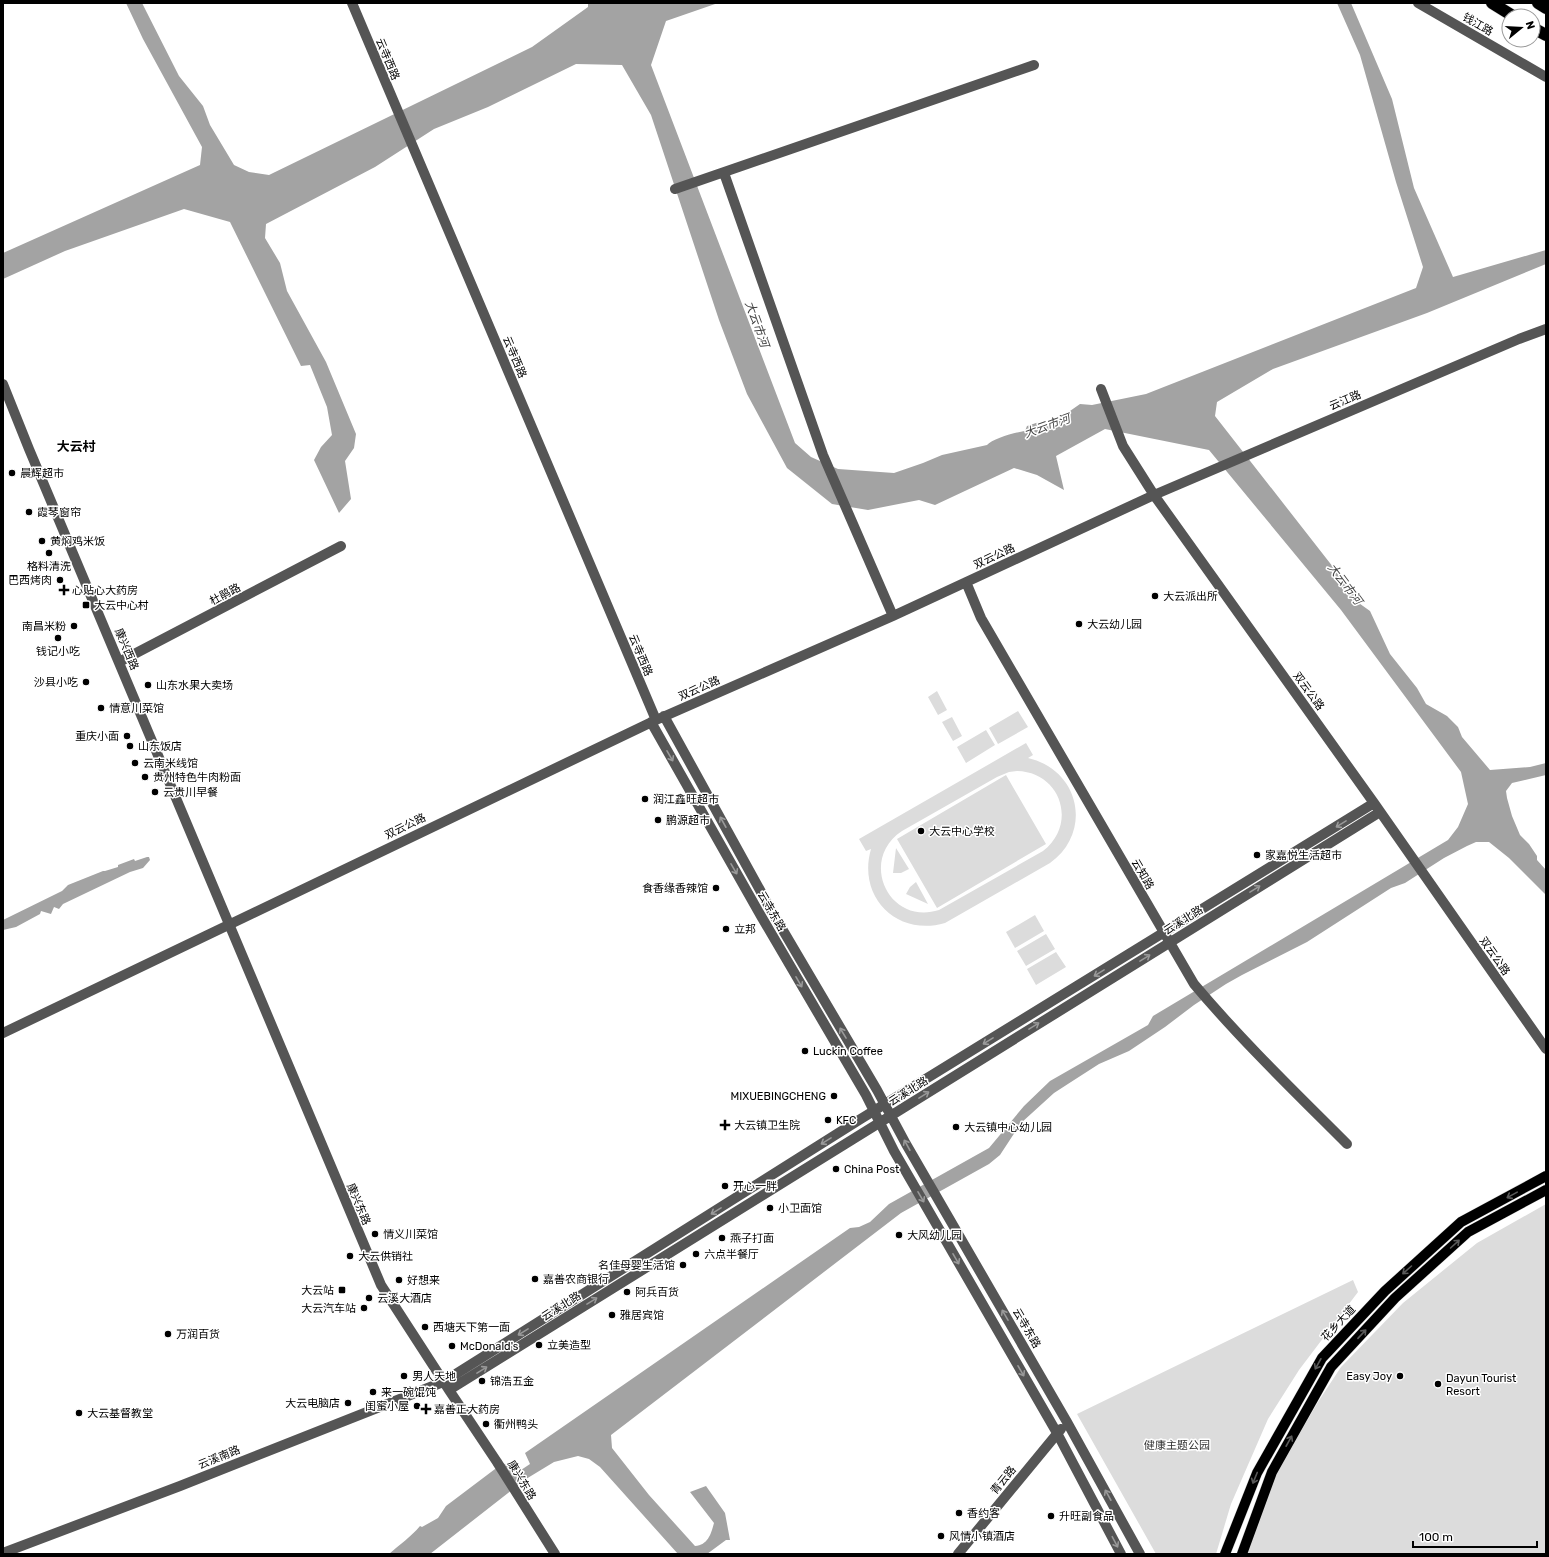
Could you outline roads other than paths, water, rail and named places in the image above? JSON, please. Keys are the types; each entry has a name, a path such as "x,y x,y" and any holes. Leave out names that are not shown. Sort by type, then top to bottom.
{"highway":[{"path":"1492,3 1501,8"},
{"path":"1538,3 1546,8"}],"main road":[{"name":"花乡大道","path":"1225,1554 1257,1473 1322,1358 1385,1291 1461,1222 1546,1176"},
{"path":"1242,1554 1272,1472 1331,1367 1395,1298 1468,1232 1546,1190"}],"street":[{"name":"云寺西路","path":"352,3 657,719"},
{"name":"钱江路","path":"1418,3 1546,77"},
{"path":"675,189 1034,65"},
{"path":"724,173 823,455 893,616"},
{"name":"云江路","path":"1154,495 1519,339 1546,329"},
{"name":"康兴西路","path":"3,384 230,924"},
{"path":"1101,389 1123,446 1154,495"},
{"name":"双云公路","path":"3,1033 657,719 893,616 1154,495 1377,808 1546,1049"},
{"name":"杜鹃路","path":"119,662 341,546"},
{"name":"云知路","path":"966,582 981,618 1194,984 1209,1002 1282,1079 1348,1144"},
{"name":"云寺东路","path":"657,719 772,910 885,1105 1067,1422 1140,1554"},
{"name":"云寺东路","path":"657,719 764,922 880,1123"},
{"name":"云溪北路","path":"446,1386 874,1111 1164,933 1377,808"},
{"name":"云溪北路","path":"446,1386 880,1123 1169,942 1377,808"},
{"name":"康兴东路","path":"230,924 381,1286 497,1462 555,1554"},
{"path":"880,1123 912,1182 1057,1433 1121,1554"},
{"name":"云溪南路","path":"3,1553 446,1386"},
{"name":"青云路","path":"958,1554 1067,1422"}],"water":[{"name":"大云市河","path":"126,3 142,3 179,76 203,106 210,125 234,165 249,172 269,175 532,47 588,7 588,3 718,3 666,21 651,65 795,443 811,457 838,469 894,473 942,455 987,445 999,438 1025,431 1027,426 1060,418 1080,404 1092,405 1146,394 1416,288 1423,267 1396,182 1360,55 1337,3 1351,3 1392,99 1414,188 1453,277 1546,250 1546,264 1427,313 1273,369 1217,402 1215,416 1358,597 1356,601 1370,611 1390,654 1417,688 1426,704 1447,716 1458,727 1462,737 1490,770 1530,767 1546,763 1546,775 1512,783 1506,791 1512,816 1520,835 1529,844 1537,856 1537,860 1546,870 1546,895 1509,858 1489,842 1476,842 1467,846 1444,858 1405,883 1391,888 1307,942 1226,984 1129,1051 1099,1064 1054,1093 1021,1123 1000,1155 989,1164 901,1213 611,1435 612,1448 649,1495 695,1546 703,1544 706,1541 710,1535 714,1523 690,1492 706,1486 725,1513 730,1540 726,1540 707,1554 678,1554 600,1467 589,1459 578,1456 554,1462 526,1479 430,1554 389,1554 420,1526 422,1527 438,1518 446,1506 503,1463 518,1472 530,1464 525,1453 850,1228 859,1227 870,1222 889,1204 989,1148 1024,1106 1050,1081 1148,1025 1153,1016 1448,840 1458,827 1468,804 1461,772 1341,610 1209,450 1105,429 1056,456 1064,490 1037,475 1014,468 935,505 919,500 868,510 832,504 787,468 747,394 719,320 651,115 622,65 576,64 488,107 434,129 375,167 266,224 265,238 280,263 287,291 326,362 356,434 354,448 345,461 351,499 339,513 314,460 321,447 332,435 327,407 310,365 301,366 230,222 184,209 65,251 3,279 3,253 200,165 202,147 143,39"},
{"path":"149,857 150,860 143,868 130,872 63,904 59,909 54,907 51,914 41,911 40,914 16,927 3,930 3,920 62,891 68,885 103,871 118,867 118,865 134,859 135,861"}],"place":[{"name":"晨辉超市","path":"12,473"},
{"name":"霞琴窗帘","path":"29,512"},
{"name":"黄焖鸡米饭","path":"42,541"},
{"name":"格料清洗","path":"49,553"},
{"name":"巴西烤肉","path":"60,580"},
{"name":"心贴心大药房","path":"64,590"},
{"name":"大云派出所","path":"1155,596"},
{"name":"大云中心村","path":"86,605"},
{"name":"大云幼儿园","path":"1079,624"},
{"name":"南昌米粉","path":"74,626"},
{"name":"钱记小吃","path":"58,638"},
{"name":"沙县小吃","path":"86,682"},
{"name":"山东水果大卖场","path":"148,685"},
{"name":"情意川菜馆","path":"101,708"},
{"name":"重庆小面","path":"127,736"},
{"name":"山东饭店","path":"130,746"},
{"name":"云南米线馆","path":"135,763"},
{"name":"贵州特色牛肉粉面","path":"145,777"},
{"name":"云贵川早餐","path":"155,792"},
{"name":"润江鑫旺超市","path":"645,799"},
{"name":"鹏源超市","path":"658,820"},
{"name":"大云中心学校","path":"921,831"},
{"name":"家嘉悦生活超市","path":"1257,855"},
{"name":"食香缘香辣馆","path":"716,888"},
{"name":"立邦","path":"726,929"},
{"name":"Luckin Coffee","path":"805,1051"},
{"name":"MIXUEBINGCHENG","path":"834,1096"},
{"name":"KFC","path":"828,1120"},
{"name":"大云镇卫生院","path":"725,1125"},
{"name":"大云镇中心幼儿园","path":"956,1127"},
{"name":"China Post","path":"836,1169"},
{"name":"开心一胖","path":"725,1186"},
{"name":"小卫面馆","path":"770,1208"},
{"name":"情义川菜馆","path":"375,1234"},
{"name":"大风幼儿园","path":"899,1235"},
{"name":"燕子打面","path":"722,1238"},
{"name":"六点半餐厅","path":"696,1254"},
{"name":"大云供销社","path":"350,1256"},
{"name":"名佳母婴生活馆","path":"683,1265"},
{"name":"嘉善农商银行","path":"535,1279"},
{"name":"好想来","path":"399,1280"},
{"name":"大云站","path":"342,1290"},
{"name":"阿兵百货","path":"627,1292"},
{"name":"云溪大酒店","path":"369,1298"},
{"name":"大云汽车站","path":"364,1308"},
{"name":"雅居宾馆","path":"612,1315"},
{"name":"西塘天下第一面","path":"425,1327"},
{"name":"万润百货","path":"168,1334"},
{"name":"立美造型","path":"539,1345"},
{"name":"McDonald's","path":"452,1346"},
{"name":"男人天地","path":"404,1376"},
{"name":"Easy Joy","path":"1400,1376"},
{"name":"锦浩五金","path":"482,1381"},
{"name":"Dayun Tourist Resort","path":"1438,1384"},
{"name":"来一碗馄饨","path":"373,1392"},
{"name":"大云电脑店","path":"348,1403"},
{"name":"闺蜜小屋","path":"417,1406"},
{"name":"嘉善正大药房","path":"426,1409"},
{"name":"大云基督教堂","path":"79,1413"},
{"name":"衢州鸭头","path":"486,1424"},
{"name":"香约客","path":"959,1513"},
{"name":"升旺副食品","path":"1051,1516"},
{"name":"风情小镇酒店","path":"941,1536"}],"district":[{"name":"大云村","path":"76,446"}],"park label":[{"name":"健康主题公园","path":"1177,1445"}]}
